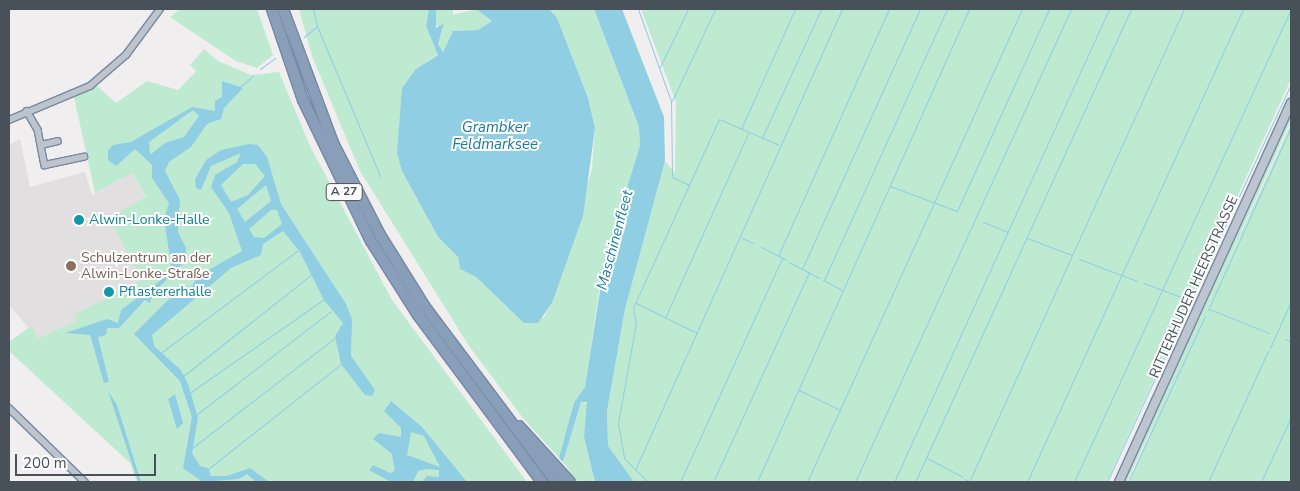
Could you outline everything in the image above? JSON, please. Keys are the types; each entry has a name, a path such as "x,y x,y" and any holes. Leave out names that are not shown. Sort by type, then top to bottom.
{"highway":[{"name":"A 27","path":"272,9 306,108 371,241 418,315 542,482"},
{"name":"A 27","path":"283,9 333,143 380,235 425,306 556,482"},
{"path":"511,422 540,446 570,482"},
{"path":"527,463 537,482"}],"main road":[{"name":"RITTERHUDER HEERSTRASSE","path":"1119,482 1291,103"}],"street":[{"path":"9,120 90,86 126,55 160,9"},
{"path":"27,111 41,145 45,165 84,157"},
{"path":"41,145 58,141"},
{"path":"9,408 85,482"}],"shaded area":[{"name":"Schulzentrum an der Alwin-Lonke-Straße","path":"20,139 30,187 85,172 92,195 132,173 146,198 109,218 141,280 75,314 78,321 37,338 9,305 9,145"}],"green space":[{"path":"180,9 257,9 273,55 257,68 236,61 170,17"},
{"path":"299,9 429,9 426,26 438,54 416,69 402,171 438,237 458,257 460,269 476,277 524,323 544,317 552,303 592,169 595,128 588,98 557,18 549,9 594,9 639,127 640,146 601,278 585,387 559,458 523,418 469,346 360,171 312,56"},
{"path":"436,9 453,9 453,15 476,9 492,21 478,30 453,31 443,52 438,44 443,28 434,24"},
{"path":"641,9 1291,9 1291,79 1107,482 634,482 625,474 608,446 607,411 625,309 665,161 675,173 676,102"},
{"path":"204,49 218,61 251,75 279,72 310,146 392,300 527,482 137,482 130,463 9,351 9,342 31,326 38,338 77,321 75,314 141,280 109,218 146,197 132,173 95,193 74,97 96,85 116,103 147,81 178,90 196,71 190,65"},
{"path":"1291,106 1291,120 1214,292 1291,124 1291,482 1129,482"},
{"path":"1200,310 1204,314 1127,482 1120,482"},
{"path":"581,402 589,404 584,437 595,482 578,482 563,462"}],"water":[{"name":"Grambker Feldmarksee","path":"429,9 436,9 436,28 444,23 438,44 443,52 453,31 478,30 492,21 476,9 549,9 557,18 588,98 595,128 583,216 552,303 538,323 524,323 476,277 460,269 458,257 438,237 402,171 397,153 402,88 416,69 438,55 426,26"},
{"name":"Maschinenfleet","path":"594,9 622,9 664,117 665,161 625,309 607,411 608,446 634,482 595,482 584,437 587,402 581,402 563,462 559,458 574,403 585,387 605,259 640,146 639,127"},
{"path":"222,81 243,88 224,108 221,119 207,124 191,147 169,162 165,171 180,200 178,232 186,248 186,261 153,293 150,303 145,300 119,328 107,328 106,335 98,337 109,382 104,383 90,335 65,333 107,319 118,323 121,310 169,274 171,264 164,219 169,203 152,178 152,165 135,149 116,166 108,160 108,151 113,145 131,142 192,107 215,111 215,101 222,97","holes":["193,110 199,116 184,137 165,143 150,155 149,142"]},
{"path":"249,144 258,145 267,157 281,204 346,304 352,319 351,356 375,390 372,396 365,395 341,364 335,336 343,323 324,300 300,252 283,231 263,244 261,255 231,268 152,335 154,346 181,370 188,384 198,418 192,453 200,466 208,468 211,476 227,476 250,468 269,482 256,482 247,474 239,479 203,482 183,468 192,417 180,381 134,334 168,300 192,286 198,276 242,251 229,213 211,187 215,175 237,162 241,153 211,166 201,190 196,188 195,179 206,160 221,150","holes":["243,164 255,164 265,176 248,195 231,202 221,185","266,185 271,201 245,222 237,209","271,210 277,210 282,224 264,238 254,237 249,229"]},
{"path":"108,391 117,405 141,482 138,482"},
{"path":"175,394 183,423 177,429 168,399"},
{"path":"391,401 422,427 467,482 422,482 427,476 439,477 439,470 427,469 418,471 413,482 391,482 369,470 373,465 390,473 395,471 392,454 373,439 379,433 401,437 401,428 384,411","holes":["411,432 424,436 440,467 407,455"]}],"waterway":[{"path":"304,37 317,26 313,9"},
{"path":"638,9 671,101 672,177 689,185 633,308 636,323 618,423 624,458 648,482"},
{"path":"660,67 688,9"},
{"path":"672,101 715,9"},
{"path":"741,129 795,9"},
{"path":"762,138 821,9"},
{"path":"635,470 842,9"},
{"path":"778,256 889,9"},
{"path":"802,269 920,9"},
{"path":"824,280 947,9"},
{"path":"757,482 969,9"},
{"path":"807,482 1022,9"},
{"path":"890,186 957,211 1049,9"},
{"path":"855,482 1071,9"},
{"path":"894,482 1109,9"},
{"path":"915,482 1131,9"},
{"path":"969,482 1184,9"},
{"path":"1027,482 1243,9"},
{"path":"1074,482 1291,9"},
{"path":"317,26 380,176"},
{"path":"260,69 275,58"},
{"path":"240,87 254,75"},
{"path":"1107,482 1291,83"},
{"path":"689,185 719,119 779,145"},
{"path":"1208,310 1291,127"},
{"path":"665,318 748,133"},
{"path":"983,222 1008,232"},
{"path":"742,238 753,243"},
{"path":"1027,238 1072,255"},
{"path":"761,247 786,260"},
{"path":"162,352 297,251"},
{"path":"680,482 782,258"},
{"path":"1079,259 1137,281"},
{"path":"789,262 819,278"},
{"path":"713,482 809,272"},
{"path":"182,377 312,274"},
{"path":"823,280 842,290"},
{"path":"1144,283 1189,300"},
{"path":"188,394 324,299"},
{"path":"1270,348 1291,301"},
{"path":"636,303 697,333"},
{"path":"1209,309 1269,333"},
{"path":"196,415 331,311"},
{"path":"1128,482 1205,316"},
{"path":"192,448 335,338"},
{"path":"1285,339 1291,342"},
{"path":"1208,482 1268,351"},
{"path":"208,469 342,363"},
{"path":"799,390 840,410"},
{"path":"1261,482 1291,417"},
{"path":"927,458 962,477"},
{"path":"965,479 970,482"}],"place":[{"name":"Alwin-Lonke-Halle","path":"79,220"},
{"name":"Schulzentrum an der Alwin-Lonke-Straße","path":"71,266"},
{"name":"Pflastererhalle","path":"109,292"}]}
